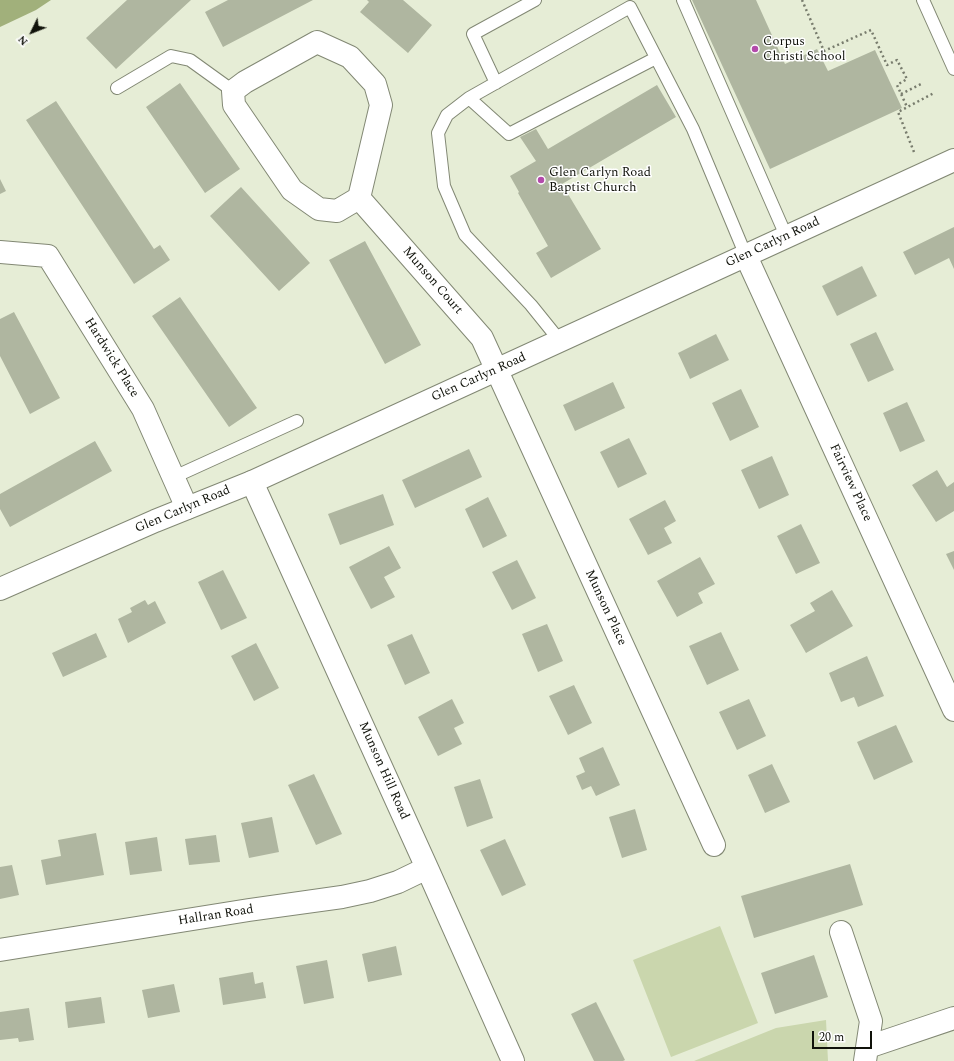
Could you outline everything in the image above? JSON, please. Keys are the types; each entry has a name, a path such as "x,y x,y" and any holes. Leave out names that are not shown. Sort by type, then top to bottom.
{"street":[{"path":"317,42 350,57 375,84 381,105 359,198 337,211 319,209 292,190 234,105 233,91 245,82 317,42"},
{"name":"Glen Carlyn Road","path":"0,589 187,508 252,482 954,160"},
{"name":"Munson Court","path":"359,198 482,338 496,370"},
{"name":"Hardwick Place","path":"0,252 48,256 143,409 187,508"},
{"name":"Fairview Place","path":"746,256 954,710"},
{"name":"Munson Place","path":"496,370 714,845"},
{"name":"Munson Hill Road","path":"252,482 513,1061"},
{"name":"Hallran Road","path":"0,950 370,892 398,882 427,868"},
{"path":"841,932 871,1021 866,1054"},
{"path":"866,1054 954,1018"}],"lane":[{"path":"496,83 474,34 535,0"},
{"path":"683,0 786,238"},
{"path":"923,0 954,69"},
{"path":"560,341 532,305 464,235 444,186 438,133 447,115 469,98 628,3 693,129 746,256"},
{"path":"117,88 171,56 190,60 233,91"},
{"path":"469,98 509,134 656,58"},
{"path":"174,477 297,421"}],"path":[{"path":"802,0 824,52 871,30 887,64 897,60 907,79 897,85 907,107"},
{"path":"901,94 921,84"},
{"path":"914,152 898,112 934,93"}],"green space":[{"path":"0,0 51,0 36,10 0,27"},
{"path":"720,926 758,1023 671,1057 633,960"},
{"path":"826,1020 828,1061 694,1061 776,1028"}],"building":[{"path":"127,0 191,0 116,69 86,38"},
{"path":"228,0 313,0 223,47 205,12"},
{"path":"367,0 403,0 432,25 408,53 360,12 369,2"},
{"path":"692,0 756,0 785,64 817,49 828,71 875,50 902,108 770,169"},
{"path":"180,83 240,169 205,193 146,107"},
{"name":"Glen Carlyn Road Baptist Church","path":"657,85 676,117 562,184 601,249 551,278 536,253 548,246 510,176 536,161 520,137 536,129 548,149"},
{"path":"56,101 154,249 160,245 170,260 134,284 26,120"},
{"path":"0,179 6,191 0,194"},
{"path":"241,187 310,263 279,291 210,216"},
{"path":"954,227 954,269 949,258 915,275 903,252"},
{"path":"365,241 421,345 385,364 329,260"},
{"path":"862,266 877,296 837,316 822,286"},
{"path":"180,297 257,408 229,427 152,316"},
{"path":"14,312 60,398 30,414 0,356 0,319"},
{"path":"876,332 894,370 868,382 850,344"},
{"path":"716,334 729,360 690,379 678,353"},
{"path":"613,382 625,408 575,431 563,405"},
{"path":"741,389 759,427 730,441 712,403"},
{"path":"907,402 925,441 900,452 883,413"},
{"path":"629,438 647,474 618,488 600,452"},
{"path":"95,441 112,471 10,527 0,509 0,494"},
{"path":"469,449 482,477 415,508 402,480"},
{"path":"772,456 789,495 759,509 741,470"},
{"path":"937,470 947,487 954,482 954,511 936,522 912,485"},
{"path":"383,494 394,525 340,545 328,514"},
{"path":"488,497 507,536 483,548 465,509"},
{"path":"665,500 676,521 664,528 672,543 648,555 629,519"},
{"path":"801,524 820,563 796,574 777,536"},
{"path":"389,546 401,568 384,577 395,597 371,609 349,567"},
{"path":"954,551 954,570 946,554"},
{"path":"700,557 715,584 698,593 703,603 677,617 657,581"},
{"path":"517,560 536,598 512,610 492,572"},
{"path":"223,570 247,618 221,630 198,582"},
{"path":"832,590 853,626 806,653 790,625 815,611 810,603"},
{"path":"145,600 148,605 155,601 166,623 128,643 118,619 132,612 130,608"},
{"path":"547,624 563,661 538,672 522,634"},
{"path":"721,632 739,670 707,685 689,646"},
{"path":"96,633 107,657 63,677 52,653"},
{"path":"412,634 430,673 405,685 387,645"},
{"path":"256,643 279,688 254,701 231,656"},
{"path":"867,656 884,696 858,707 854,697 841,702 829,673"},
{"path":"574,685 592,723 568,735 549,696"},
{"path":"452,699 464,723 454,728 462,744 438,756 418,717"},
{"path":"749,699 766,736 737,750 719,712"},
{"path":"896,725 913,762 874,780 857,742"},
{"path":"603,747 620,785 596,796 591,786 582,790 576,776 585,772 579,758"},
{"path":"772,764 790,802 765,813 748,775"},
{"path":"314,774 342,834 316,845 288,785"},
{"path":"480,779 493,818 467,827 454,787"},
{"path":"635,809 647,850 622,858 609,817"},
{"path":"272,817 279,852 249,858 241,823"},
{"path":"96,833 104,875 46,885 41,860 61,856 58,840"},
{"path":"216,835 220,862 189,865 185,839"},
{"path":"157,837 162,871 130,875 125,842"},
{"path":"505,839 526,885 502,896 480,850"},
{"path":"850,864 863,905 754,938 741,896"},
{"path":"12,865 19,895 0,899 0,867"},
{"path":"396,946 402,975 368,982 362,954"},
{"path":"814,955 828,997 775,1014 761,973"},
{"path":"327,960 334,998 304,1004 296,966"},
{"path":"253,972 255,984 263,982 266,998 223,1005 219,978"},
{"path":"174,984 180,1012 148,1018 142,990"},
{"path":"101,997 105,1023 68,1028 65,1002"},
{"path":"596,1002 625,1060 623,1061 594,1061 571,1014"},
{"path":"29,1008 34,1040 19,1042 18,1038 0,1040 0,1012"}],"place":[{"name":"Corpus Christi School","path":"755,49"},
{"name":"Glen Carlyn Road Baptist Church","path":"541,180"}]}
